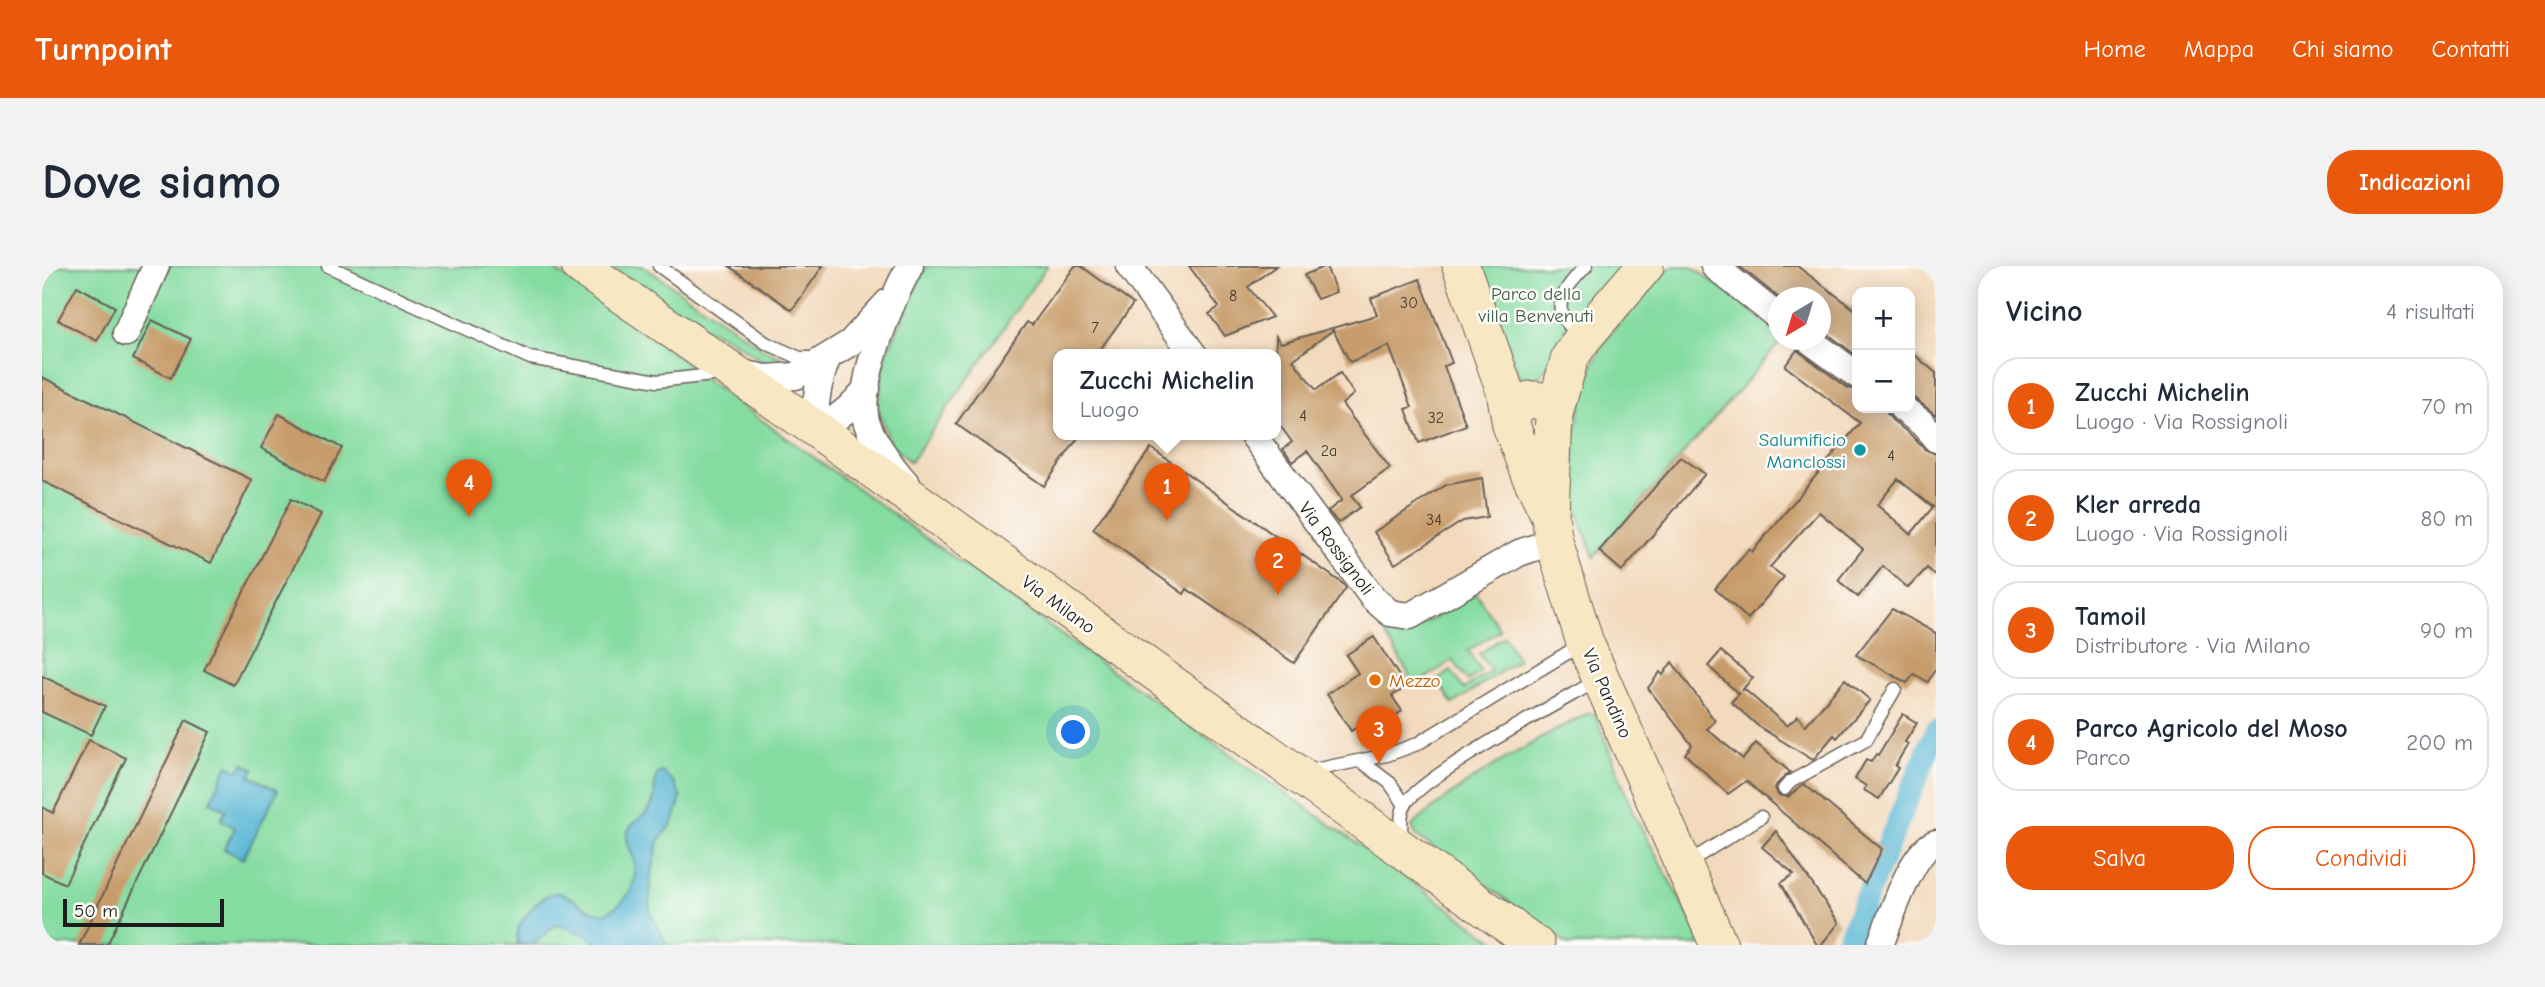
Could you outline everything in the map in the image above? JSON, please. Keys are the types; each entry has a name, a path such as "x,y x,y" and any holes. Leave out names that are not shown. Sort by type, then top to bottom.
{"main road":[{"name":"Via Milano","path":"580,266 816,429 1536,945"},
{"name":"Via Pandino","path":"1461,266 1527,413 1552,528 1585,643 1719,945"},
{"path":"1527,413 1645,266"}],"street":[{"path":"126,333 156,266"},
{"path":"910,266 894,296 867,388 865,417 888,463 931,512"},
{"path":"1129,266 1190,349"},
{"path":"1714,266 1768,308"},
{"path":"736,373 766,377 796,376 850,343 894,296"},
{"path":"1823,350 1852,371"},
{"path":"827,359 819,379 814,404 816,429 836,420 867,388"},
{"path":"1909,413 1936,439"},
{"name":"Via Rossignoli","path":"1257,440 1373,598 1390,613 1410,616 1519,553 1552,528"},
{"path":"1880,945 1914,865 1929,845 1936,843"}],"lane":[{"path":"328,266 530,358 657,382 736,373"},
{"path":"659,266 766,343 800,358 827,359"},
{"path":"1577,348 1563,318 1561,302 1569,285 1586,266"},
{"path":"1294,772 1320,771 1418,744 1585,643"},
{"path":"1404,850 1401,829 1405,806 1429,781 1601,678"},
{"path":"1784,789 1790,782 1866,740 1895,689"},
{"path":"1361,761 1390,783 1405,806"},
{"path":"1683,865 1761,817"}],"green space":[{"path":"42,266 549,266 1067,639 1501,945 42,945"},
{"path":"609,266 643,266 765,350 789,362 786,370 772,367 729,339 697,324"},
{"path":"926,266 1047,266 910,462 891,445 877,405 886,355"},
{"name":"Parco della villa Benvenuti","path":"1480,266 1631,266 1589,314 1565,329 1567,340 1533,385 1527,387 1521,381"},
{"path":"1671,266 1691,266 1768,323 1768,350 1773,350 1594,557 1575,500 1575,442 1583,398 1596,359 1627,314"},
{"path":"1476,593 1500,630 1468,651 1481,672 1468,681 1453,660 1415,685 1384,632 1420,626"},
{"path":"1504,636 1518,660 1453,704 1438,680 1451,671 1464,689 1491,671 1479,654"},
{"path":"1589,713 1595,714 1633,812 1704,945 1569,945 1416,835 1412,826 1453,793 1519,750"}],"water":[{"path":"243,763 254,769 250,776 278,790 243,859 224,849 235,828 221,820 226,810 210,802 228,765 239,771"},
{"path":"662,772 674,782 681,797 674,821 659,841 650,882 650,912 667,945 598,945 588,936 557,924 534,944 518,944 518,931 523,920 540,900 550,894 566,895 604,914 626,898 635,876 633,857 627,841 628,832 651,807 657,774"}],"building":[{"path":"729,266 823,266 792,310"},
{"path":"1075,266 1081,266 1133,304 1100,349 1053,349 1053,440 1076,440 1044,486 956,424 1027,322 1032,325"},
{"path":"1189,266 1276,266 1248,287 1272,317 1225,336 1209,314 1219,307"},
{"path":"1326,266 1336,292 1317,299 1304,275"},
{"path":"1739,266 1797,266 1825,287 1768,287 1768,289"},
{"path":"1420,279 1452,363 1444,366 1466,425 1419,443 1406,409 1412,407 1389,346 1350,362 1333,330 1293,360 1316,390 1340,373 1354,394 1342,404 1390,468 1351,496 1360,507 1338,523 1328,511 1342,500 1307,451 1292,462 1283,449 1292,442 1281,427 1281,349 1276,349 1276,336 1281,343 1377,315 1371,298"},
{"path":"77,286 115,307 97,341 58,320"},
{"path":"1831,292 1852,307 1852,352 1831,336"},
{"path":"152,320 191,339 171,378 133,359"},
{"path":"1797,350 1852,389 1852,413 1887,413 1924,449 1936,454 1936,576 1927,568 1908,588 1883,566 1858,597 1838,580 1863,549 1819,512 1770,567 1784,577 1748,619 1715,589 1749,549 1752,552 1860,423 1785,366","holes":["1898,479 1933,507 1911,534 1877,505"]},
{"path":"1915,355 1936,373 1936,415 1915,399"},
{"path":"42,377 252,480 211,563 42,481"},
{"path":"279,414 342,448 324,482 261,448"},
{"path":"1151,448 1346,588 1294,663 1187,589 1184,594 1093,529"},
{"path":"1681,457 1705,474 1622,571 1599,551"},
{"path":"1482,478 1487,517 1463,521 1395,564 1374,532 1446,485"},
{"path":"291,499 321,514 233,685 204,670"},
{"path":"1892,609 1936,633 1936,668 1928,682 1914,674 1907,683 1856,655"},
{"name":"Mezzo","path":"1374,637 1406,687 1392,696 1402,711 1380,726 1373,716 1351,731 1327,694 1358,673 1346,655"},
{"path":"1721,651 1753,678 1741,691 1744,689 1787,726 1798,716 1805,726 1845,679 1870,700 1837,738 1834,735 1813,760 1758,726 1731,702 1739,694 1708,666"},
{"path":"1672,662 1715,721 1707,729 1743,759 1756,743 1790,772 1777,784 1775,788 1778,795 1788,797 1804,784 1882,849 1865,884 1746,781 1728,794 1685,754 1692,745 1648,688 1660,672 1663,675"},
{"path":"42,676 105,706 91,735 42,712"},
{"path":"1903,714 1917,723 1905,742 1908,744 1895,766 1898,768 1879,799 1864,790 1866,786 1855,779 1866,760 1871,762 1876,754 1878,755"},
{"path":"186,720 210,732 107,945 79,945"},
{"path":"89,740 126,758 65,884 42,873 42,807 53,813"},
{"path":"1776,831 1839,923 1821,945 1817,945 1781,883 1794,874 1762,847"}],"waterway":[{"path":"1846,945 1936,731"}],"place":[{"name":"Salumificio Manclossi","path":"1860,450"},
{"name":"Parco Agricolo del Moso","path":"469,517"},
{"name":"Zucchi Michelin","path":"1167,521"},
{"name":"Kler arreda","path":"1278,595"},
{"name":"Mezzo","path":"1375,680"},
{"name":"Tamoil","path":"1379,764"}]}
